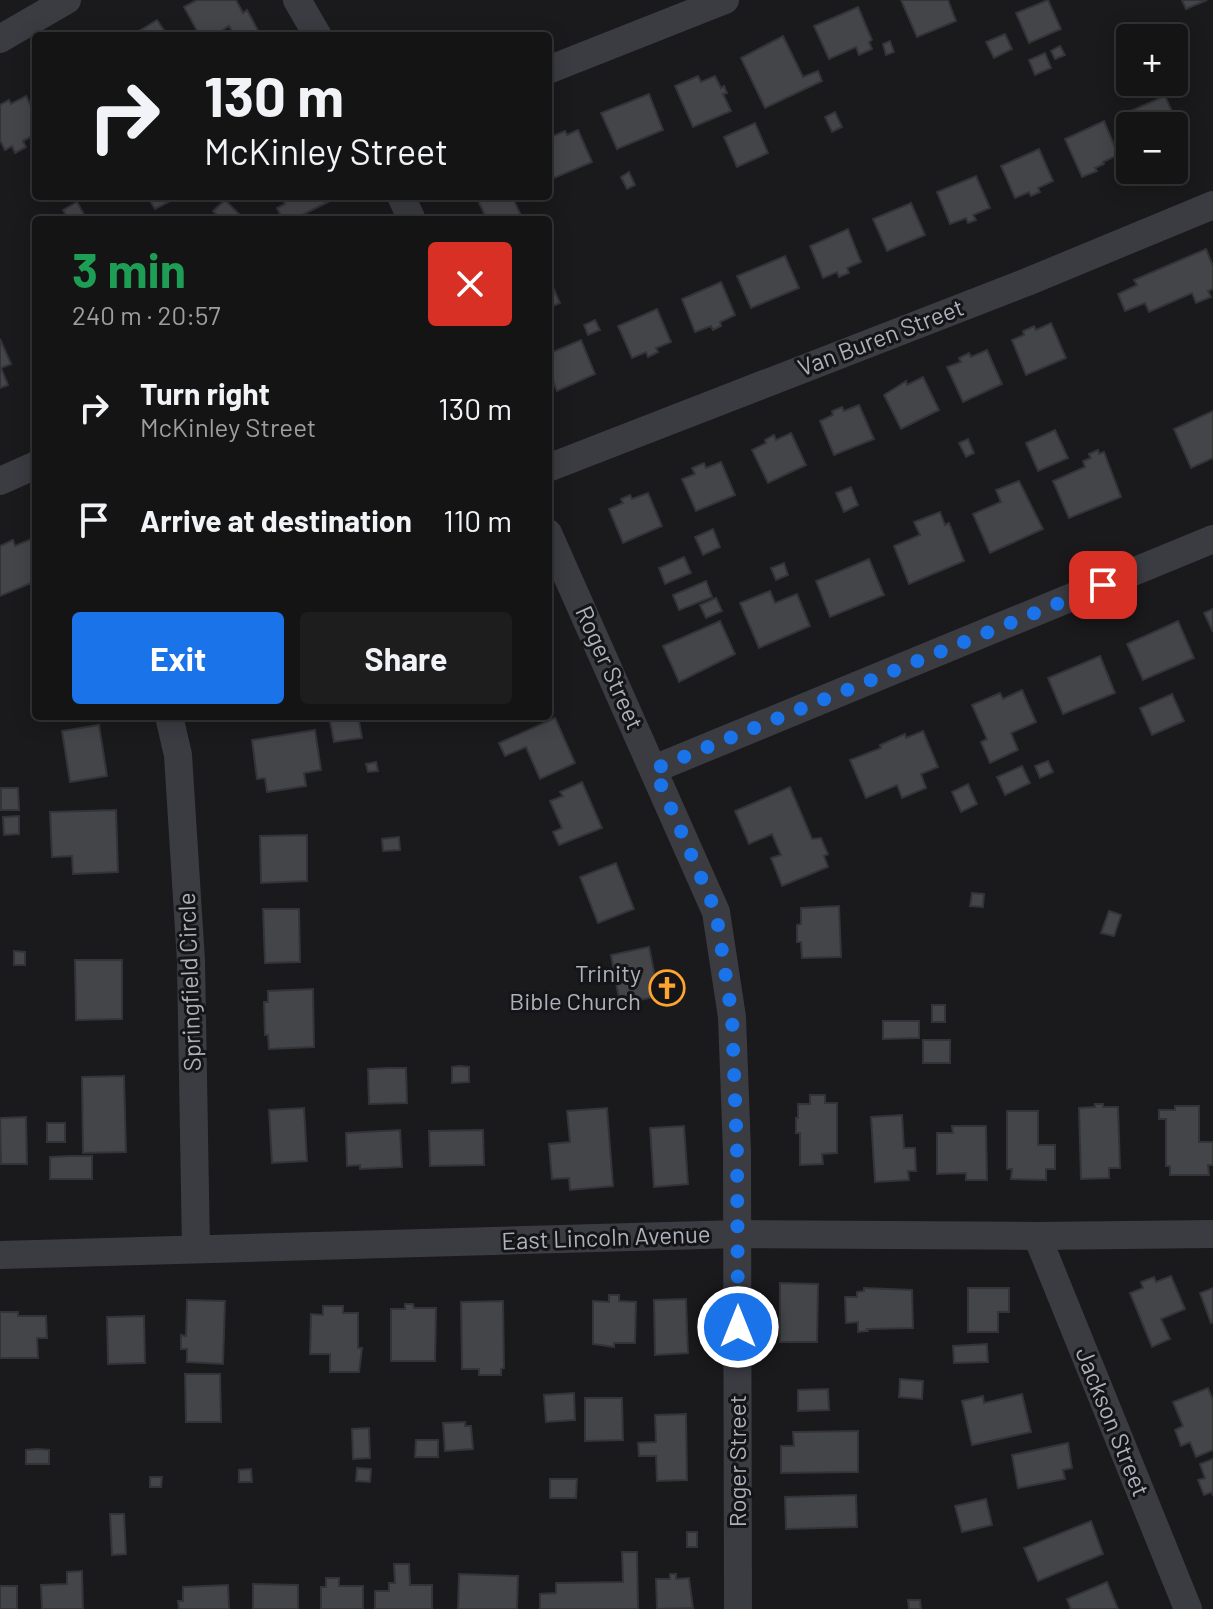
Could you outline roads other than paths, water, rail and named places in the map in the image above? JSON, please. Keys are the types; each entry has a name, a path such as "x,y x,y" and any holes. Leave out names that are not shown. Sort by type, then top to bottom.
{"street":[{"path":"0,39 67,0"},
{"path":"297,0 316,32"},
{"path":"552,68 725,0"},
{"name":"Van Buren Street","path":"552,466 1027,282 1213,205"},
{"path":"0,481 32,467"},
{"path":"654,769 1213,539"},
{"name":"Roger Street","path":"552,542 716,912 732,1017 738,1234 738,1609"},
{"name":"Springfield Circle","path":"170,720 178,755 191,961 196,1249"},
{"name":"East Lincoln Avenue","path":"0,1255 738,1234 1213,1234"},
{"name":"Jackson Street","path":"1037,1236 1188,1609"}],"place":[{"name":"Trinity Bible Church","path":"667,988"}]}
